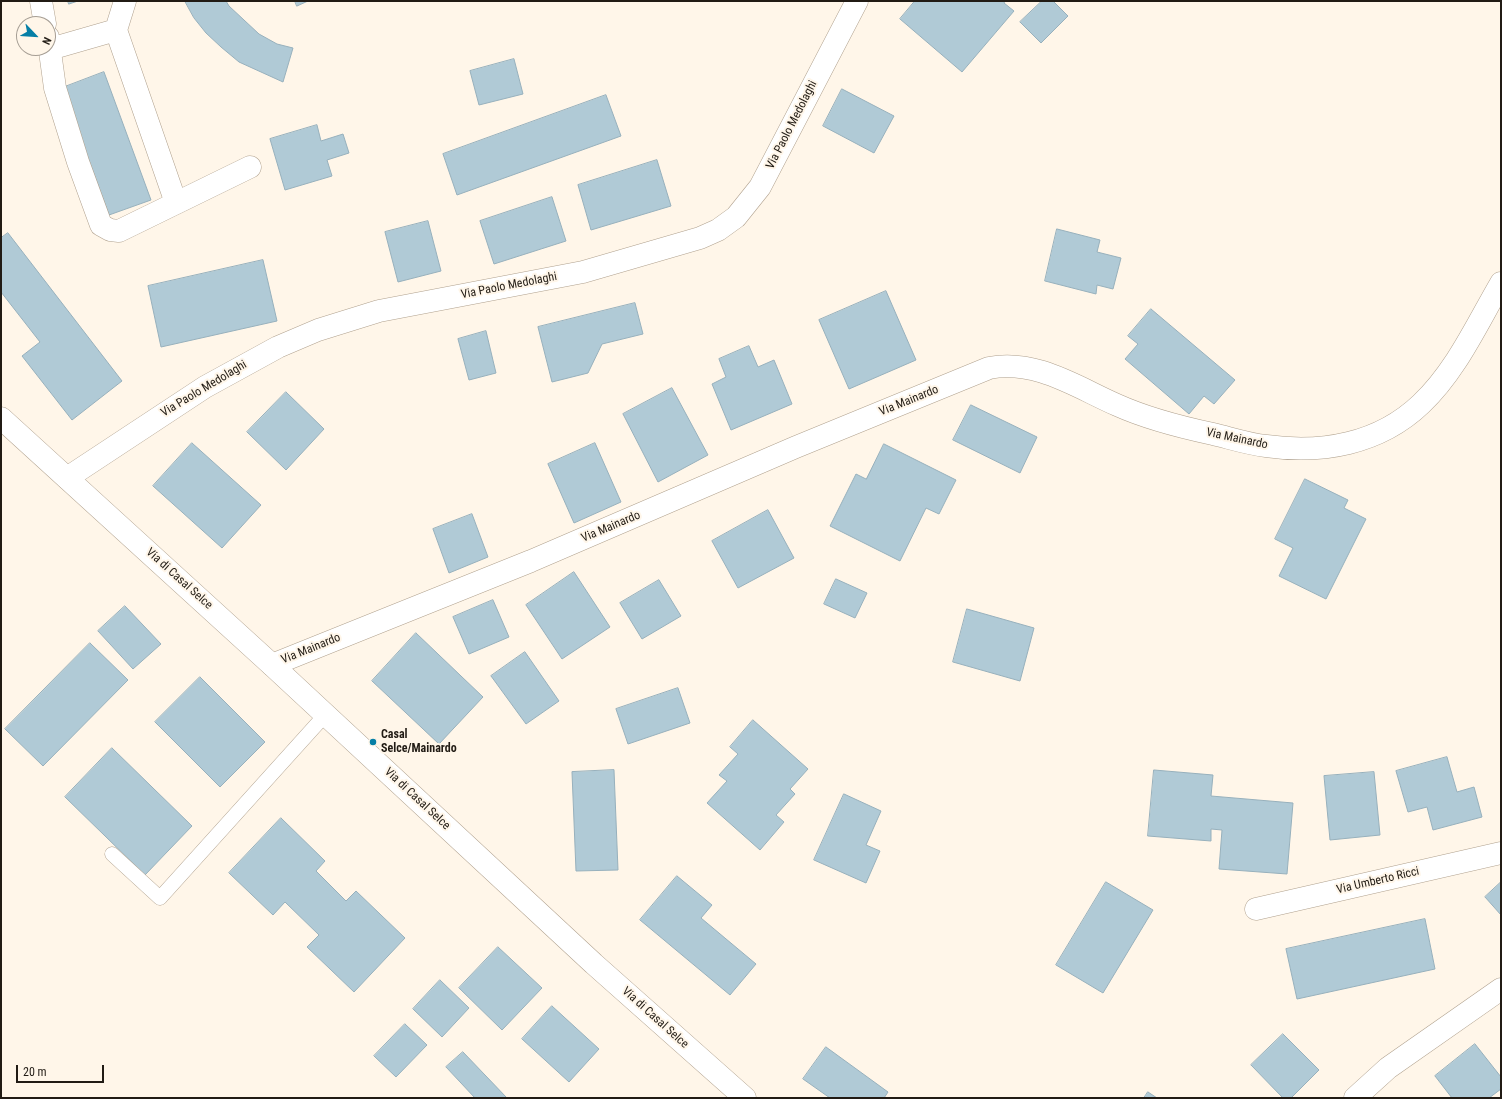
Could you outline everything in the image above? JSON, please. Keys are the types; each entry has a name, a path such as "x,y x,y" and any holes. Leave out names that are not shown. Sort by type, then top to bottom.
{"street":[{"path":"41,1 44,16"},
{"path":"125,1 116,30 176,203"},
{"name":"Via Paolo Medolaghi","path":"67,478 205,387 278,347 318,330 379,311 584,272 700,238 718,230 744,209 760,187 857,1"},
{"path":"56,42 116,30"},
{"path":"51,56 55,88 78,162 101,225 110,230 119,231 137,224 250,167"},
{"name":"Via Mainardo","path":"272,665 531,561 796,447 989,368 1008,365 1037,370 1065,380 1118,406 1149,418 1180,427 1265,446 1298,449 1329,447 1357,442 1381,433 1426,399 1458,357 1501,283"},
{"name":"Via di Casal Selce","path":"1,418 326,714 594,964 746,1098"},
{"name":"Via Umberto Ricci","path":"1256,909 1501,853"},
{"path":"1354,1098 1388,1068 1501,989"}],"lane":[{"path":"112,854 160,898 326,714"}],"building":[{"path":"68,1 78,1 69,4"},
{"path":"185,1 226,1 229,6 259,34 277,44 293,48 283,82 239,62 206,33 194,18"},
{"path":"295,1 308,1 297,6"},
{"path":"915,1 1005,1 1004,3 1014,11 962,72 900,19"},
{"path":"1042,1 1053,1 1068,16 1041,43 1020,22"},
{"path":"514,59 523,94 479,105 470,71"},
{"path":"104,72 151,200 109,215 62,88"},
{"path":"842,89 894,116 874,153 823,126"},
{"path":"606,95 621,136 457,195 443,154"},
{"path":"317,125 321,141 343,134 349,153 327,160 332,176 285,190 270,139"},
{"path":"657,160 671,206 591,230 578,185"},
{"path":"552,197 566,241 494,264 480,221"},
{"path":"428,221 441,271 398,282 385,232"},
{"path":"1057,229 1100,240 1097,252 1121,258 1113,289 1097,285 1096,294 1045,281"},
{"path":"8,233 122,381 72,420 22,356 40,342 1,292 1,238"},
{"path":"263,260 277,321 161,347 148,286"},
{"path":"886,291 916,360 849,389 819,320"},
{"path":"635,303 643,334 602,344 588,373 552,382 538,327"},
{"path":"1151,309 1235,380 1214,404 1204,396 1189,414 1125,359 1138,344 1128,336"},
{"path":"486,331 496,373 469,380 458,339"},
{"path":"749,346 758,367 774,360 792,404 731,430 712,384 726,377 719,359"},
{"path":"672,388 708,455 658,482 623,414"},
{"path":"286,392 324,429 286,470 247,432"},
{"path":"971,405 1037,437 1020,473 953,440"},
{"path":"192,443 261,505 222,548 153,486"},
{"path":"595,443 621,502 574,523 548,464"},
{"path":"884,444 956,480 939,514 926,508 900,561 830,526 856,474 866,479"},
{"path":"1305,479 1348,500 1344,508 1366,519 1326,599 1279,576 1293,548 1275,539"},
{"path":"768,510 794,558 738,588 712,541"},
{"path":"472,514 488,557 449,573 433,529"},
{"path":"574,572 610,627 562,659 526,605"},
{"path":"836,579 867,593 855,618 824,604"},
{"path":"659,580 681,616 642,639 620,603"},
{"path":"493,600 509,637 469,654 453,617"},
{"path":"125,606 161,644 133,669 98,631"},
{"path":"967,609 1034,628 1020,681 953,662"},
{"path":"416,633 483,697 439,744 372,681"},
{"path":"90,643 128,680 43,766 5,729"},
{"path":"525,652 559,701 526,724 491,676"},
{"path":"200,677 265,742 220,787 155,722"},
{"path":"678,688 690,723 628,744 616,709"},
{"path":"753,720 808,769 790,789 795,794 776,815 784,822 760,850 707,803 727,781 719,775 738,754 730,747"},
{"path":"112,748 192,826 145,875 65,797"},
{"path":"1447,757 1457,792 1474,787 1482,817 1433,830 1427,807 1408,812 1396,771"},
{"path":"614,770 618,870 576,871 572,772"},
{"path":"1154,770 1213,775 1211,796 1293,803 1287,874 1219,869 1222,830 1211,829 1211,841 1148,836"},
{"path":"1374,772 1380,835 1330,840 1324,776"},
{"path":"844,794 881,811 866,845 880,851 866,883 814,860"},
{"path":"281,818 325,861 316,871 346,901 356,891 405,938 354,992 307,947 319,935 285,902 273,915 229,873"},
{"path":"677,876 712,905 701,918 756,964 730,995 640,920"},
{"path":"1106,882 1153,910 1103,993 1056,965"},
{"path":"1501,882 1501,915 1485,897"},
{"path":"1425,919 1435,969 1297,999 1286,949"},
{"path":"498,947 542,988 502,1030 459,988"},
{"path":"440,980 469,1008 442,1037 413,1009"},
{"path":"552,1006 599,1049 569,1082 522,1039"},
{"path":"405,1024 427,1045 396,1077 374,1056"},
{"path":"1283,1034 1319,1070 1291,1098 1283,1098 1251,1065"},
{"path":"1475,1044 1501,1077 1501,1089 1489,1098 1452,1098 1435,1076"},
{"path":"826,1047 888,1092 884,1098 830,1098 803,1079"},
{"path":"463,1052 507,1098 475,1098 446,1067"},
{"path":"1148,1092 1157,1098 1144,1098"}],"place":[{"name":"Casal Selce/Mainardo","path":"373,742"}]}
